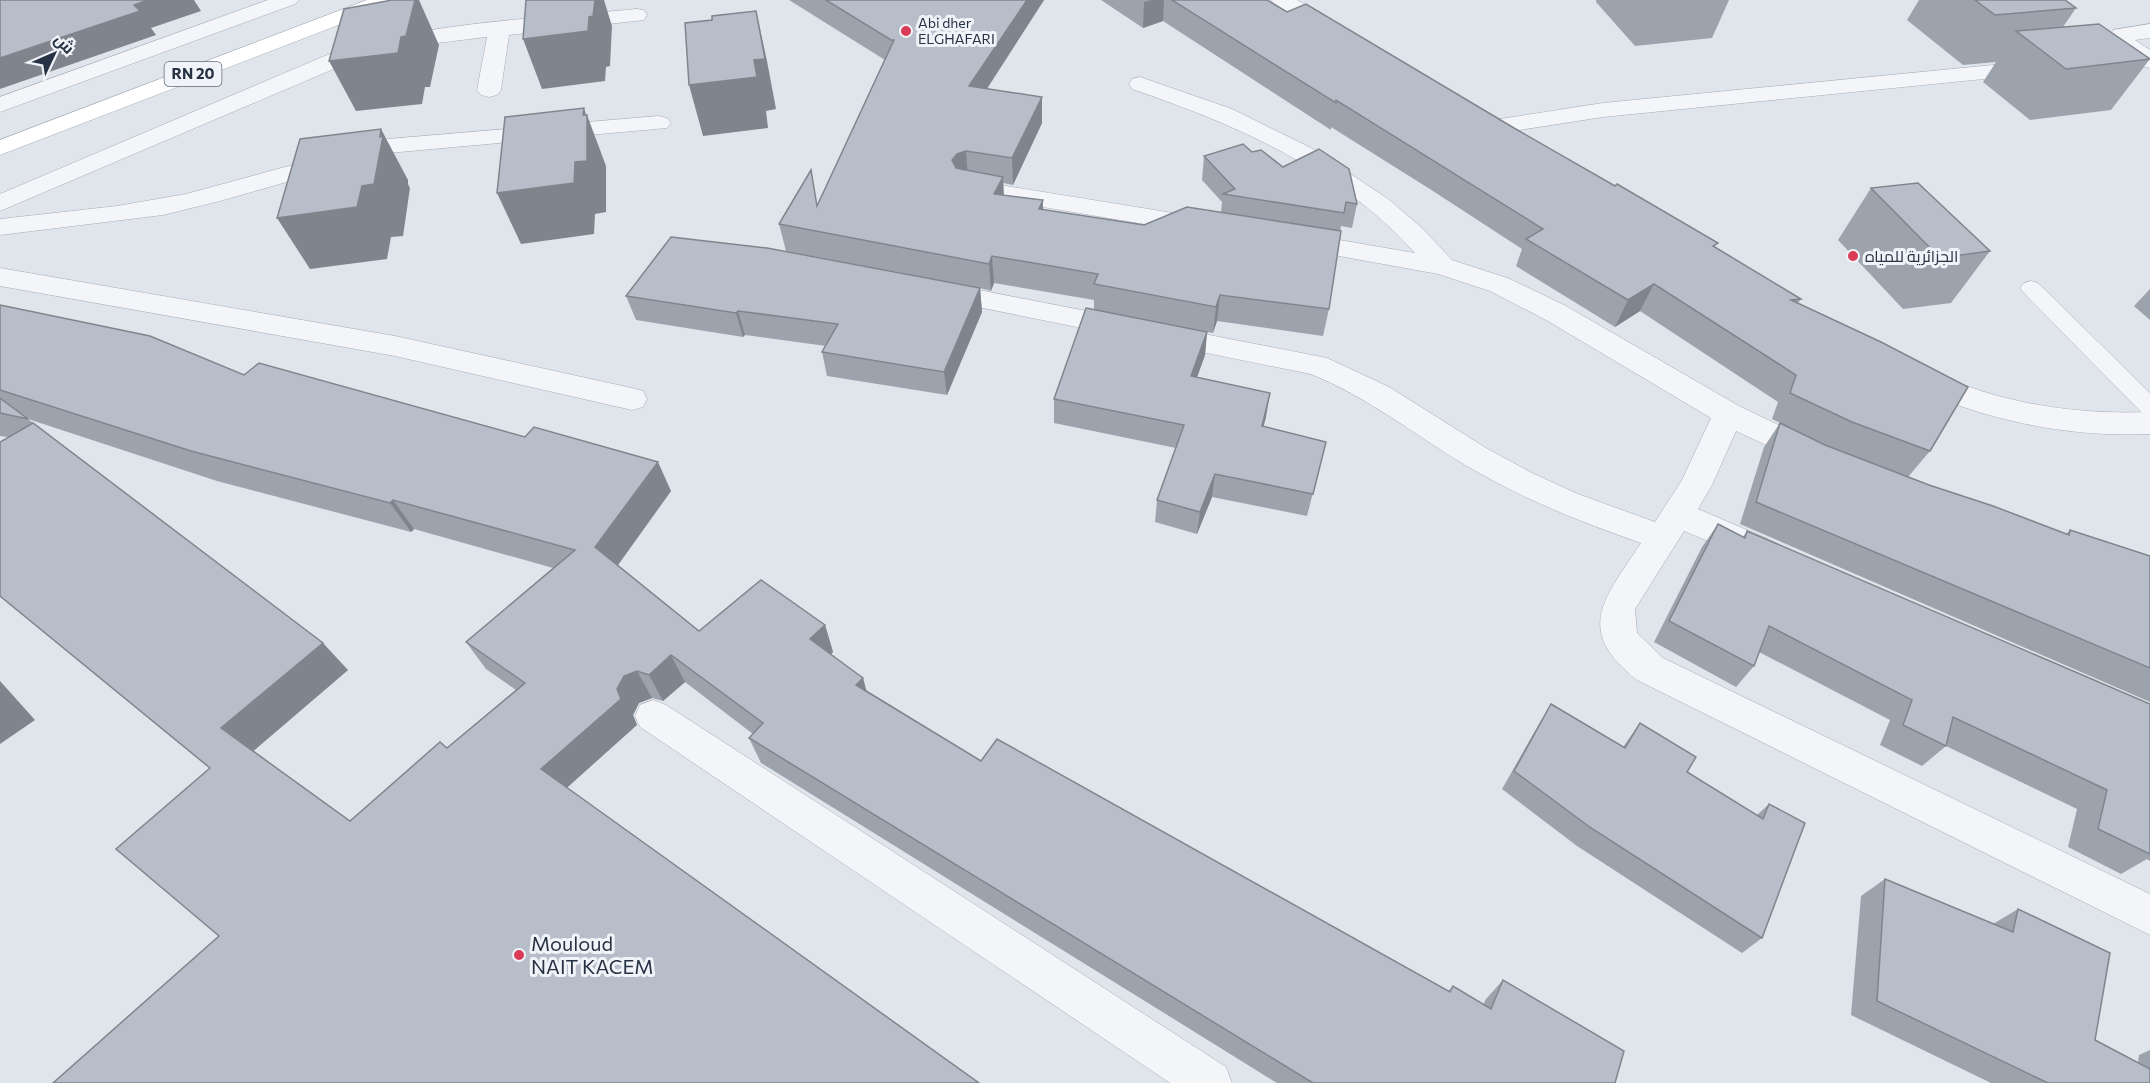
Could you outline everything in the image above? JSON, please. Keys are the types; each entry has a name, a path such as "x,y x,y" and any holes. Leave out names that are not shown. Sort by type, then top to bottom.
{"main road":[{"name":"RN 20","path":"0,148 386,0"}],"street":[{"path":"0,105 288,0"},
{"path":"1282,0 1354,43"},
{"path":"0,204 353,53 410,39 636,15"},
{"path":"489,90 499,31"},
{"path":"2147,59 2121,39 2121,35 2150,31"},
{"path":"2109,61 2147,59"},
{"path":"1525,146 1484,121 2062,65"},
{"path":"1140,84 1237,120 1268,135 1360,189 1404,224 1442,266"},
{"path":"0,227 115,214 182,203 249,186 362,151 388,146 659,123"},
{"path":"969,188 1228,230"},
{"path":"1263,235 1442,266 1500,285 1529,298 1728,414 1840,466"},
{"path":"0,277 395,346 632,399"},
{"path":"912,286 1317,365 1371,390 1474,456 1563,502 1671,526 1788,562"},
{"path":"1899,369 1926,383 1987,405 2050,420 2111,425 2150,423"},
{"path":"1728,414 1696,485 1618,607 1615,618 1623,645 1634,658 1650,669 2150,915"},
{"path":"653,716 1210,1083"}],"lane":[{"path":"2031,288 2150,407"}],"building":[{"path":"0,0 148,0 134,5 140,11 0,58"},
{"path":"392,0 415,0 406,36 401,37 398,53 329,61 344,9"},
{"path":"526,0 595,0 593,16 589,17 588,31 523,39"},
{"path":"826,0 1027,0 969,86 1042,97 1012,158 966,151 957,154 952,160 956,168 1003,177 994,194 1043,200 1039,209 1144,225 1187,207 1341,231 1329,309 1220,295 1216,307 1094,284 1098,274 992,256 989,264 779,224 811,170 817,206 894,40"},
{"path":"1172,0 1267,0 1287,12 1306,4 1514,128 1718,243 1713,246 1801,299 1791,300 1881,342 1968,387 1930,451 1852,422 1790,393 1796,375 1654,284 1628,300 1526,239 1543,229"},
{"path":"1975,0 2065,0 2076,8 1995,15"},
{"path":"756,11 765,59 754,60 757,77 689,85 685,23 712,20 712,16"},
{"path":"2099,24 2150,59 2066,69 2016,31"},
{"path":"584,108 583,115 587,115 587,161 575,162 574,183 497,193 505,117"},
{"path":"381,129 380,137 383,136 374,184 362,186 357,207 277,218 300,139"},
{"path":"1243,144 1252,152 1261,150 1283,167 1319,149 1349,169 1357,204 1346,202 1344,213 1223,194 1235,189 1204,156"},
{"path":"1918,183 1990,251 1940,258 1871,188"},
{"path":"671,237 767,248 980,288 944,372 822,352 838,324 738,311 736,313 626,296"},
{"path":"0,305 150,336 244,375 259,363 525,437 534,427 658,462 595,547 699,631 761,580 825,625 810,639 863,678 856,685 981,761 997,739 1450,992 1453,986 1491,1009 1503,980 1624,1051 1615,1083 1313,1083 749,738 763,723 671,655 649,675 637,671 624,676 617,689 621,699 541,769 979,1083 53,1083 219,936 116,849 210,768 0,596 0,442 33,423 323,643 221,728 350,821 440,742 447,748 525,683 466,642 575,550 393,500 390,503 191,451 0,390"},
{"path":"1086,308 1207,332 1191,376 1270,393 1262,426 1326,442 1313,494 1215,474 1200,512 1157,500 1184,425 1054,399"},
{"path":"0,398 28,419 0,413"},
{"path":"1780,423 1825,445 1929,485 2069,535 2070,530 2150,556 2150,668 1756,502"},
{"path":"1718,524 1745,538 1747,531 2150,704 2150,854 2098,829 2107,790 1953,717 1946,746 1903,725 1912,700 1769,626 1754,666 1669,621"},
{"path":"1551,704 1625,748 1640,723 1696,757 1687,772 1763,819 1769,804 1805,823 1762,938 1591,828 1514,771"},
{"path":"1885,879 2013,932 2018,909 2110,953 2095,1040 2150,1069 2150,1083 2048,1083 1877,1001"}],"place":[{"name":"Abi dher ELGHAFARI","path":"906,31"},
{"name":"الجزائرية للمياه","path":"1853,256"},
{"name":"Mouloud NAIT KACEM","path":"519,955"}]}
